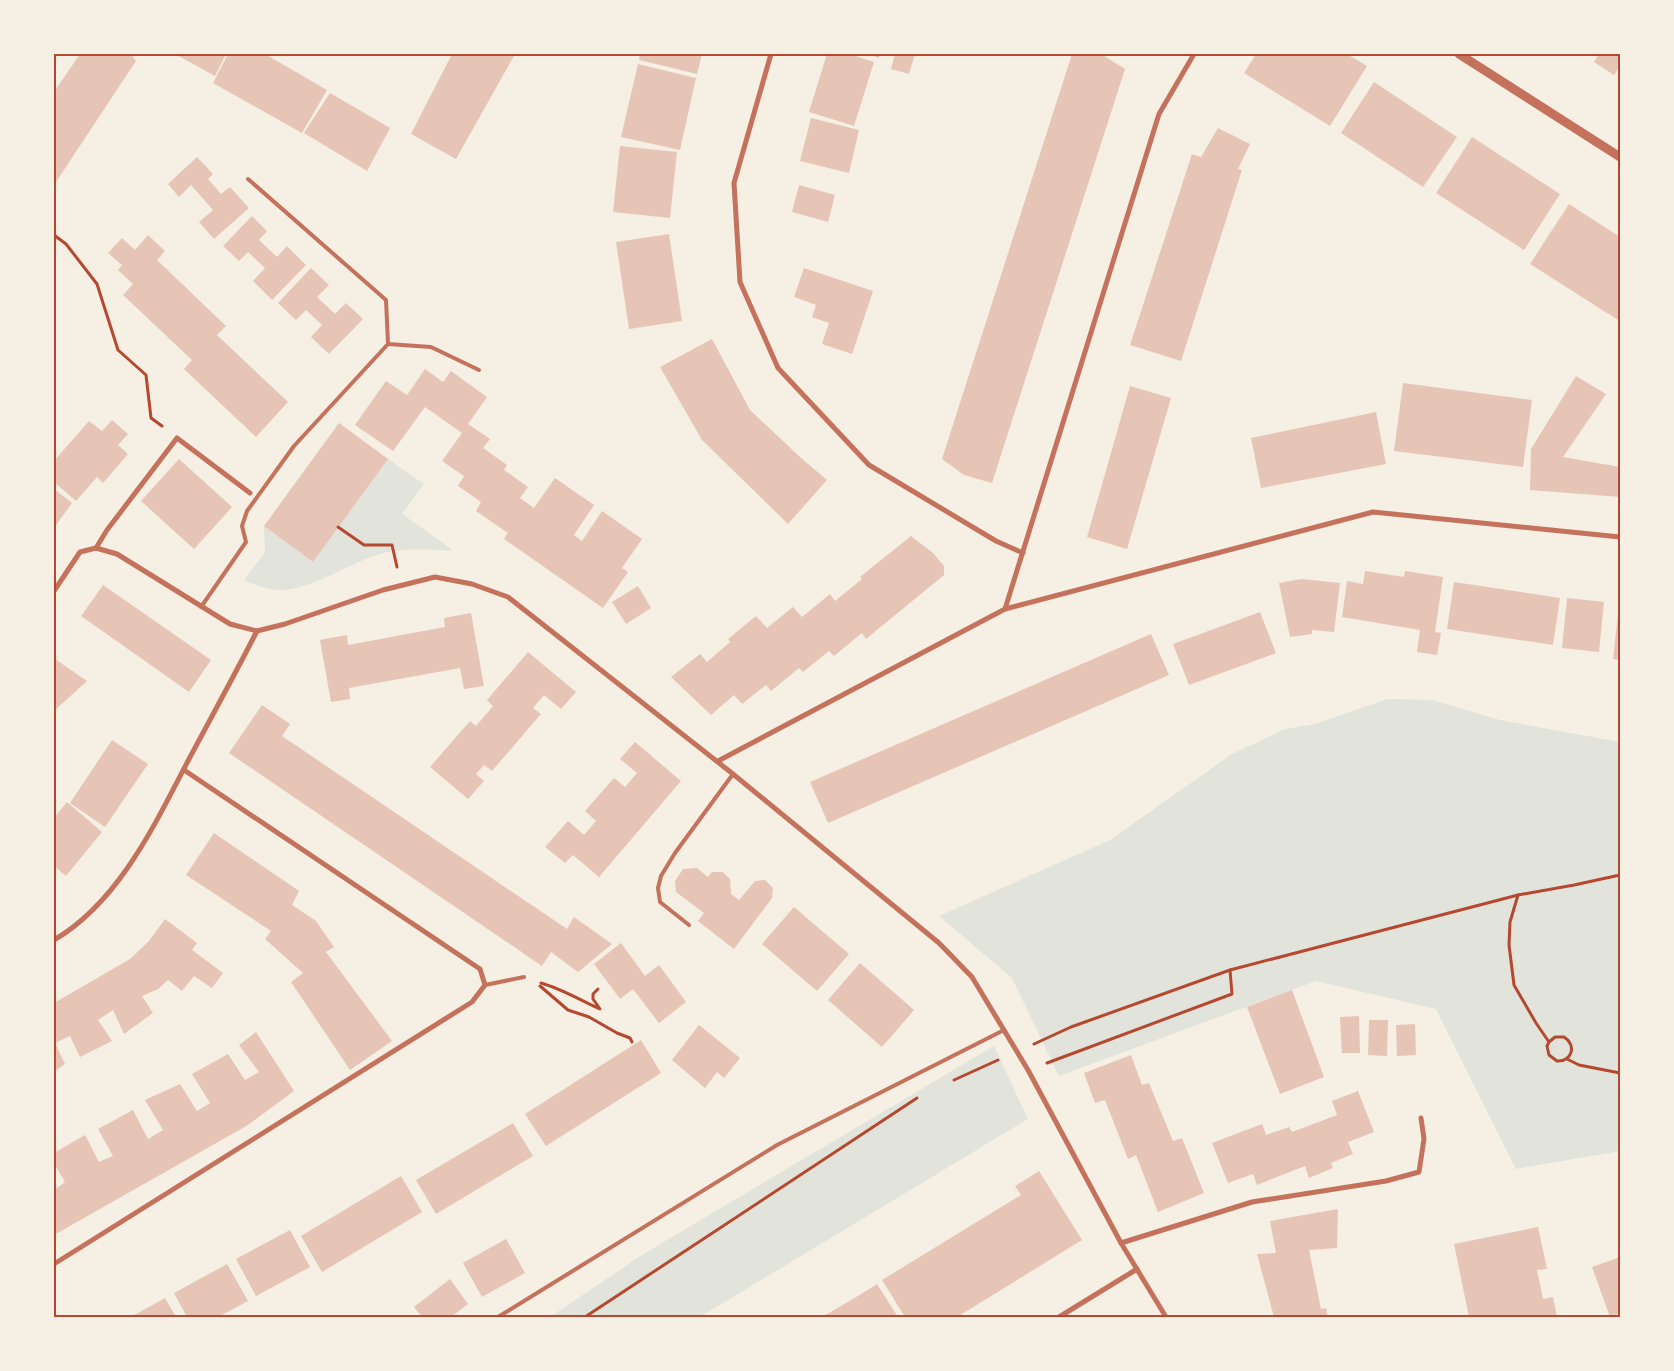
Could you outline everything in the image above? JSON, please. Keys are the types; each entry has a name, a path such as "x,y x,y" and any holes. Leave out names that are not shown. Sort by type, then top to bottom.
{"street":[{"path":"771,54 734,183 740,282 778,368 869,464 996,541 1022,553"},
{"path":"1005,609 1159,114 1194,54"},
{"path":"1459,54 1620,157"},
{"path":"96,548 106,530 177,438 250,493"},
{"path":"718,761 1005,609 1373,512 1620,537"},
{"path":"54,591 80,552 96,548 117,554 230,624 257,631 285,624 382,590 435,577 472,584 508,597 718,761 939,943 972,977 1028,1070 1121,1243 1166,1317"},
{"path":"54,940 70,930 95,909 119,879 150,831 184,770 257,631"},
{"path":"54,1264 472,1002 485,985 480,969 184,770"},
{"path":"1121,1243 1252,1202 1386,1181 1419,1172 1424,1139 1421,1118"},
{"path":"1059,1317 1137,1269"}],"lane":[{"path":"201,607 246,542 242,526 247,512 294,446 388,344 386,300 248,179"},
{"path":"388,344 431,347 479,370"},
{"path":"689,924 660,902 658,888 661,876 675,853 733,774"},
{"path":"485,985 524,977"},
{"path":"498,1317 776,1145 1004,1030"}],"path":[{"path":"54,235 66,244 98,284 118,350 146,375 151,418 177,438"},
{"path":"338,527 364,545 392,545 393,552"},
{"path":"1026,1048 1071,1027 1230,970 1518,895 1620,875"},
{"path":"1518,895 1510,922 1509,945 1514,985 1549,1042"},
{"path":"1028,1070 1232,994 1230,970"},
{"path":"524,977 560,989 600,1009 593,999 593,994 598,989"},
{"path":"524,977 543,988 554,1000 568,1010 589,1017 630,1038 632,1042"},
{"path":"1555,1037 1567,1039 1572,1048 1567,1059 1561,1062 1552,1059 1547,1052 1549,1042 1555,1037"},
{"path":"1567,1059 1579,1065 1620,1073"},
{"path":"953,1080 998,1060"},
{"path":"585,1317 917,1098"}],"shaded area":[{"path":"388,459 424,484 402,514 450,548 450,551 411,550 383,553 363,560 326,578 288,590 268,589 244,580 265,552 264,526 313,561"},
{"path":"1387,699 1432,700 1500,720 1620,742 1620,1151 1516,1169 1436,1009 1316,981 1059,1076 1012,978 939,916 1110,840 1232,754 1285,729 1315,724"},
{"path":"994,1046 1028,1119 700,1317 550,1317 645,1253"}],"building":[{"path":"80,54 131,54 136,61 54,185 54,92"},
{"path":"175,54 226,54 215,76"},
{"path":"228,54 265,54 327,90 302,133 213,83"},
{"path":"452,54 515,54 456,159 411,134"},
{"path":"640,54 702,54 697,74 639,60"},
{"path":"827,54 849,54 874,62 854,126 809,112"},
{"path":"867,54 880,54 879,58"},
{"path":"895,54 915,54 909,74 891,69"},
{"path":"1072,54 1101,54 1125,69 992,483 964,475 942,459"},
{"path":"1256,54 1347,54 1367,66 1330,126 1244,73"},
{"path":"1599,54 1620,54 1620,66 1614,75 1594,62"},
{"path":"638,64 696,78 680,150 621,137"},
{"path":"1374,82 1457,137 1423,187 1341,133"},
{"path":"330,93 390,128 367,171 304,133"},
{"path":"811,118 859,130 849,173 800,161"},
{"path":"1218,128 1250,144 1238,169 1242,170 1181,361 1130,345 1192,154 1201,157"},
{"path":"1472,137 1560,194 1524,250 1436,193"},
{"path":"620,146 677,152 670,218 613,212"},
{"path":"197,157 213,174 208,179 221,194 230,187 249,208 214,239 199,222 213,210 191,185 179,197 168,184"},
{"path":"799,185 835,195 828,222 792,212"},
{"path":"1569,204 1620,237 1620,316 1618,320 1530,264"},
{"path":"252,216 267,231 259,240 277,257 287,246 306,265 272,300 253,281 265,268 248,252 239,261 223,246"},
{"path":"669,234 682,321 629,329 616,242"},
{"path":"148,235 165,251 157,260 226,326 217,335 288,402 256,437 184,369 192,360 123,295 133,284 118,270 122,265 108,253 122,238 135,250"},
{"path":"311,268 329,285 317,297 335,314 346,303 363,319 329,354 311,337 322,325 306,310 296,320 278,303"},
{"path":"804,268 873,291 852,354 822,344 829,323 812,317 816,305 794,297"},
{"path":"712,339 750,410 827,480 788,524 702,440 660,367"},
{"path":"425,369 443,382 451,371 487,397 468,424 490,439 483,448 507,465 504,470 528,487 520,498 534,508 555,478 594,505 574,535 582,541 602,511 642,539 622,568 628,572 603,608 504,539 508,533 476,511 481,502 458,486 464,476 442,461 462,433 425,407 393,451 355,425 386,381 407,395"},
{"path":"1576,376 1606,394 1563,457 1620,467 1620,497 1530,490 1531,449"},
{"path":"1403,383 1532,400 1523,467 1394,451"},
{"path":"1130,386 1171,398 1127,549 1087,537"},
{"path":"1376,412 1386,464 1261,488 1251,438"},
{"path":"112,420 128,434 118,445 128,454 103,483 97,477 76,501 54,482 54,461 89,421 102,431"},
{"path":"339,423 388,459 313,562 264,526"},
{"path":"179,459 232,507 194,549 141,501"},
{"path":"54,489 72,503 54,528"},
{"path":"911,536 933,553 944,566 944,575 866,639 862,633 834,656 829,651 803,672 799,668 771,691 766,685 742,704 734,695 711,715 671,677 700,654 707,662 730,642 728,639 756,616 767,628 793,607 802,617 830,594 835,601 862,579 860,577"},
{"path":"1365,571 1404,577 1405,571 1443,577 1435,632 1441,633 1437,655 1417,652 1420,630 1342,617 1347,581 1363,584"},
{"path":"1302,579 1340,583 1334,632 1312,630 1312,634 1290,637 1279,583"},
{"path":"1454,582 1560,598 1553,645 1447,629"},
{"path":"103,585 211,660 189,692 81,616"},
{"path":"638,586 651,608 626,624 612,602"},
{"path":"1567,598 1604,602 1599,652 1562,648"},
{"path":"1620,605 1620,660 1613,659"},
{"path":"1260,612 1276,653 1189,685 1173,644"},
{"path":"471,613 484,686 464,689 460,668 349,688 350,699 331,702 320,640 347,635 348,645 445,627 444,618"},
{"path":"1151,634 1169,675 828,823 810,782"},
{"path":"528,652 576,692 561,709 544,695 533,708 541,714 492,771 484,765 476,774 484,781 468,799 430,767 470,721 476,726 493,706 487,700"},
{"path":"54,660 87,681 54,711"},
{"path":"262,705 290,724 282,736 567,929 574,917 612,944 578,972 551,952 542,966 229,753"},
{"path":"112,740 148,764 105,827 70,803"},
{"path":"635,742 681,781 599,877 573,855 565,863 545,847 568,821 584,835 596,821 585,811 614,778 625,787 637,773 620,759"},
{"path":"67,802 102,832 66,876 54,866 54,818"},
{"path":"214,833 299,891 292,905 316,921 334,947 326,952 392,1041 350,1070 291,982 303,973 265,939 271,931 186,875"},
{"path":"697,868 708,877 712,872 723,872 730,879 731,894 739,900 755,881 765,880 773,888 772,898 734,949 698,921 704,913 676,892 675,881 683,869"},
{"path":"794,907 849,954 817,991 762,944"},
{"path":"165,919 197,943 192,950 223,973 212,988 194,976 182,991 168,980 158,989 142,996 153,1013 124,1034 113,1010 98,1020 112,1041 80,1057 70,1036 55,1043 65,1064 54,1072 54,1003 130,959 149,941"},
{"path":"621,943 645,976 659,965 686,1002 659,1023 633,989 620,999 594,964"},
{"path":"860,963 914,1010 882,1047 828,1000"},
{"path":"1292,990 1324,1077 1280,1094 1247,1007"},
{"path":"1359,1016 1360,1053 1342,1053 1340,1017"},
{"path":"1369,1020 1388,1020 1387,1056 1368,1055"},
{"path":"1415,1024 1416,1055 1397,1056 1396,1025"},
{"path":"699,1025 740,1058 724,1078 717,1072 705,1088 672,1060"},
{"path":"256,1032 294,1091 248,1125 54,1235 54,1190 65,1182 54,1163 54,1153 85,1135 99,1162 113,1156 98,1129 133,1110 148,1139 163,1130 145,1100 180,1084 197,1111 210,1103 192,1074 228,1054 245,1080 259,1072 239,1045"},
{"path":"641,1040 661,1073 546,1146 525,1114"},
{"path":"1131,1055 1142,1085 1149,1083 1173,1141 1182,1138 1204,1193 1158,1212 1136,1155 1128,1159 1105,1100 1095,1103 1084,1073"},
{"path":"1358,1091 1374,1132 1348,1142 1353,1154 1331,1163 1333,1168 1309,1178 1305,1166 1257,1185 1253,1174 1228,1183 1212,1143 1262,1124 1266,1135 1289,1127 1292,1132 1337,1115 1332,1101"},
{"path":"513,1123 533,1156 436,1214 416,1180"},
{"path":"1039,1171 1082,1240 957,1317 905,1317 882,1280 1021,1195 1015,1186"},
{"path":"401,1176 422,1212 322,1272 301,1236"},
{"path":"1338,1209 1337,1248 1309,1250 1321,1309 1326,1308 1328,1317 1274,1317 1257,1254 1276,1253 1270,1221"},
{"path":"1538,1227 1547,1269 1537,1270 1543,1299 1553,1297 1557,1317 1469,1317 1454,1244"},
{"path":"290,1230 310,1267 256,1296 236,1259"},
{"path":"506,1239 525,1273 482,1297 463,1263"},
{"path":"1620,1257 1620,1313 1610,1317 1592,1267"},
{"path":"227,1264 248,1301 218,1317 187,1317 174,1293"},
{"path":"450,1279 468,1304 451,1317 422,1317 414,1307"},
{"path":"877,1284 898,1317 822,1317 853,1299"},
{"path":"165,1298 176,1317 130,1317 138,1313"}]}
